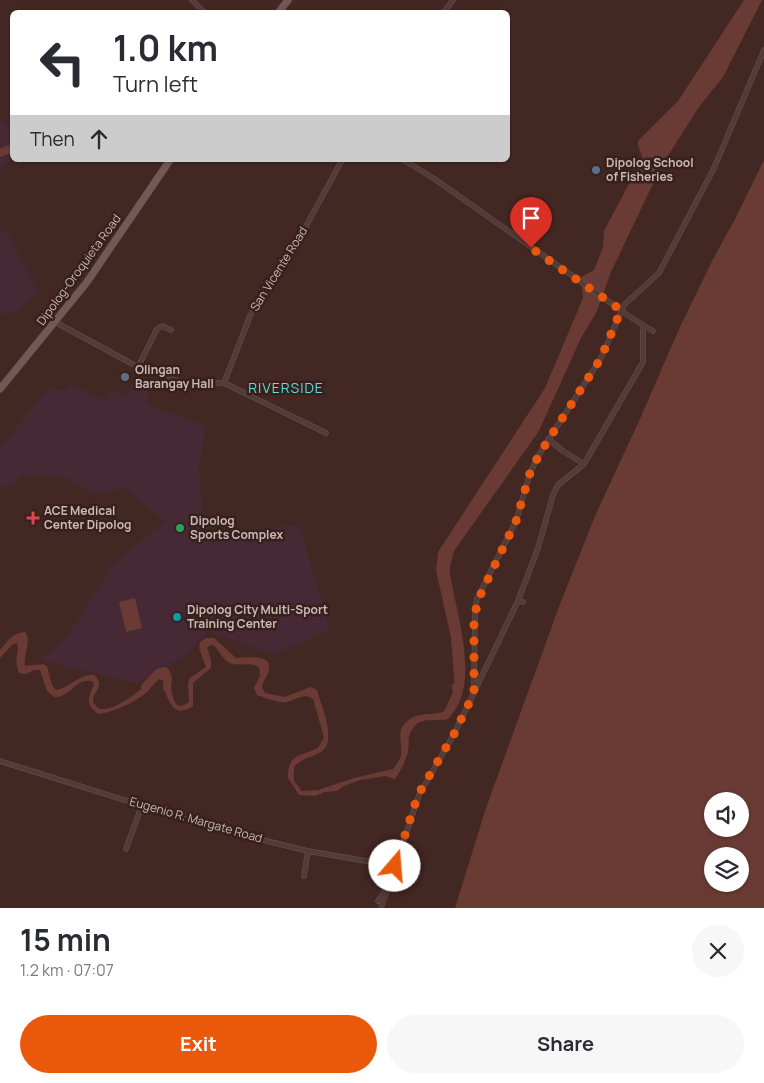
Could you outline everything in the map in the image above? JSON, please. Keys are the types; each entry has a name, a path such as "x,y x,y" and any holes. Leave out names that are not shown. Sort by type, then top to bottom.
{"main road":[{"name":"Dipolog-Oroquieta Road","path":"0,389 87,282 169,162"}],"street":[{"path":"192,0 202,10"},
{"path":"474,693 474,609 516,521 530,473 548,439 601,358 621,310 627,302 659,273 714,168 764,50"},
{"name":"San Vicente Road","path":"224,382 250,316 305,228 341,162"},
{"path":"407,162 653,331"},
{"path":"55,322 138,366 181,382 224,382 326,433"},
{"path":"381,908 418,795 454,734 521,602 552,495 558,485 584,464 643,362 643,325"},
{"path":"138,366 157,329 162,326 170,330"},
{"path":"548,439 562,451 584,464"},
{"name":"Eugenio R. Margate Road","path":"0,761 217,828 308,850 395,866"},
{"path":"126,850 142,805"},
{"path":"304,876 308,850"},
{"path":"378,901 388,886"}],"shaded area":[{"path":"744,0 762,0 723,77 699,107 662,165 611,272 596,313 581,338 539,431 454,551 450,574 461,626 465,665 464,684 460,700 452,714 448,717 422,721 414,727 409,736 406,759 395,779 385,776 360,780 337,791 325,792 315,796 299,795 288,778 290,764 296,757 318,748 324,738 313,699 306,696 283,702 257,695 254,688 260,676 259,667 252,664 230,663 225,660 213,645 207,648 211,660 211,668 193,683 193,706 180,711 171,705 163,681 160,679 146,693 135,700 117,709 99,714 91,708 89,701 94,685 92,681 81,682 64,694 54,697 47,691 40,670 34,670 26,674 19,673 17,668 17,643 13,644 0,658 0,650 8,641 17,634 25,632 28,644 25,666 43,664 47,666 52,685 56,690 87,675 93,675 97,678 99,685 93,701 97,707 103,709 110,708 128,699 162,675 170,684 173,697 180,706 189,702 188,684 190,678 206,667 199,648 200,642 206,638 214,638 236,658 262,658 269,664 268,674 262,687 265,693 285,697 311,687 317,690 327,723 328,740 326,747 321,752 303,760 294,767 294,781 302,791 318,790 354,778 393,769 401,755 400,736 405,723 416,716 447,710 456,701 451,638 436,570 438,552 545,388 583,298 581,277 594,270 603,247 604,231 642,159 638,141 678,101"},
{"path":"0,118 10,126 10,160 0,172"},
{"path":"764,160 764,908 455,908 486,808 560,604 595,516 680,327"},
{"path":"6,229 38,291 19,311 8,311 0,316 0,232"},
{"name":"Dipolog Sports Complex","path":"135,379 148,380 148,404 206,426 199,467 204,535 299,525 330,629 274,655 208,631 186,655 137,684 40,660 67,636 113,565 165,521 122,488 96,494 66,478 23,475 13,484 0,488 0,448 48,388 67,391 71,384 105,401 111,391 128,397"},
{"path":"135,598 142,628 126,632 119,602"}],"waterway":[{"path":"0,153 10,149"},
{"path":"145,687 158,673 165,671 168,678 167,688"},
{"path":"444,716 447,715 457,693 456,687"}],"place":[{"name":"Dipolog School of Fisheries","path":"596,170"},
{"name":"Olingan Barangay Hall","path":"125,377"},
{"name":"ACE Medical Center Dipolog","path":"33,518"},
{"name":"Dipolog Sports Complex","path":"180,528"},
{"name":"Dipolog City Multi-Sport Training Center","path":"177,617"}],"district":[{"name":"RIVERSIDE","path":"286,388"}],"route":[{"path":"395,866 418,795 454,734 474,693 474,609 516,521 530,473 540,453 601,358 621,310 531,248"}]}
